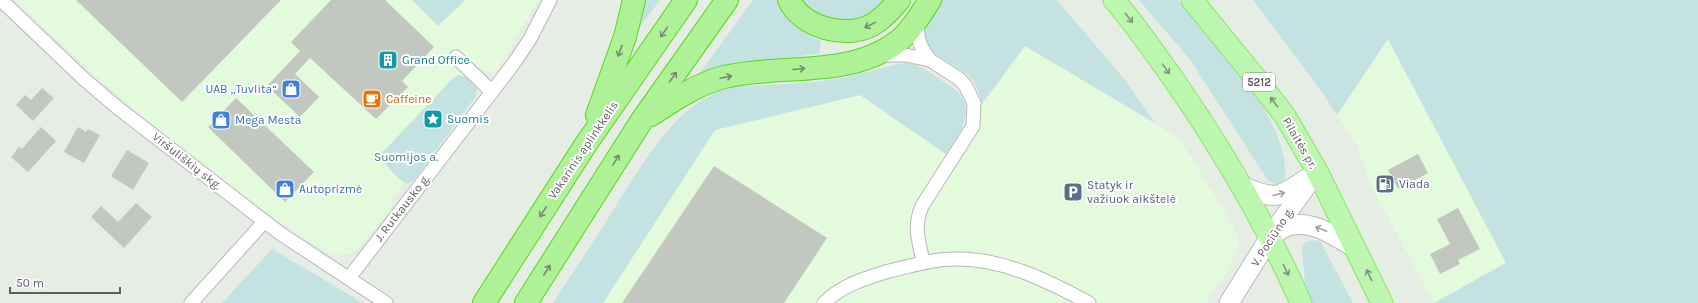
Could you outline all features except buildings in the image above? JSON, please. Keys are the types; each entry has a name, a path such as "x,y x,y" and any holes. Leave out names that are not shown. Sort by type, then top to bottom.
{"highway":[{"path":"586,144 625,37 634,0"},
{"name":"Vakarinis aplinkkelis","path":"484,303 586,144 686,0"},
{"path":"526,303 642,120 727,0"},
{"path":"789,0 793,8 806,19 826,28 842,31 856,31 872,25 886,15 899,0"},
{"path":"642,120 690,90 723,77 827,66 851,62 873,55 902,37 924,8"}],"main road":[{"path":"1114,0 1143,37 1196,112 1242,186 1270,237 1301,303"},
{"name":"Pilaitės pr.","path":"1192,0 1250,70 1285,116 1317,171 1382,303"},
{"path":"1242,186 1263,196 1276,196 1289,191 1317,171"},
{"name":"V. Pociūno g.","path":"1229,303 1270,237 1317,171"},
{"path":"1270,237 1287,226 1305,224 1321,229 1355,248"}],"street":[{"name":"Viršuliškių skg.","path":"1,0 85,80 118,108 264,222 386,303"},
{"name":"J. Rutkausko g.","path":"349,278 492,92 530,39 550,0"},
{"path":"923,262 916,227 918,215 922,206 968,137 973,126 974,116 974,103 965,85 958,78 930,60 921,49 917,33 924,8"},
{"path":"873,55 905,55 930,60"},
{"path":"456,57 492,92"},
{"path":"191,303 264,222"},
{"path":"824,303 848,285 884,273 923,262 960,259 1004,266 1046,282 1089,303"}],"shaded area":[{"path":"15,0 538,0 498,69 488,72 480,68 384,150 381,159 400,179 405,182 393,198 390,209 360,247 351,253 334,255 318,247 271,216 145,119 75,57"},
{"path":"1388,38 1506,263 1434,303 1370,184 1357,146 1337,115"},
{"path":"1025,46 1179,138 1225,212 1238,236 1238,245 1229,268 1206,303 603,303 715,130 860,95 946,154"}],"green space":[{"path":"412,0 465,0 438,26"},
{"path":"644,0 660,0 637,31"},
{"path":"753,0 776,0 785,14 800,30 821,41 819,53 728,68 697,77"},
{"path":"799,0 886,0 875,12 859,20 845,23 814,15"},
{"path":"941,0 1057,0 1125,80 1155,123 1025,46 982,104 979,93 972,79 963,71 940,57 933,51 924,38 926,23"},
{"path":"1139,0 1178,0 1227,55 1244,77 1272,123 1281,145 1285,166 1285,178 1282,183 1276,185 1267,179 1189,58"},
{"path":"1253,0 1698,0 1698,303 1434,303 1506,263 1388,39 1337,115 1317,85"},
{"path":"906,63 916,65 929,72 957,91 963,99 965,107 964,123 946,154 860,95 715,130 603,303 553,303 634,177 659,142 687,111 703,99 721,90 732,87 829,80"},
{"name":"Suomijos a.","path":"460,75 468,78 477,88 476,96 414,180 409,183 405,182 398,177 381,159 382,153 454,77"},
{"path":"1313,240 1320,241 1353,303 1311,303 1305,284 1302,248 1306,242"},
{"path":"272,249 353,297 361,303 222,303"}],"place":[{"name":"Grand Office","path":"388,60"},
{"name":"UAB „Tuvlita“","path":"291,89"},
{"name":"Caffeine","path":"372,99"},
{"name":"Suomis","path":"433,119"},
{"name":"Mega Mesta","path":"221,120"},
{"name":"Viada","path":"1385,184"},
{"name":"Autoprizmė","path":"285,189"},
{"name":"Statyk ir važiuok aikštelė","path":"1073,192"}]}
